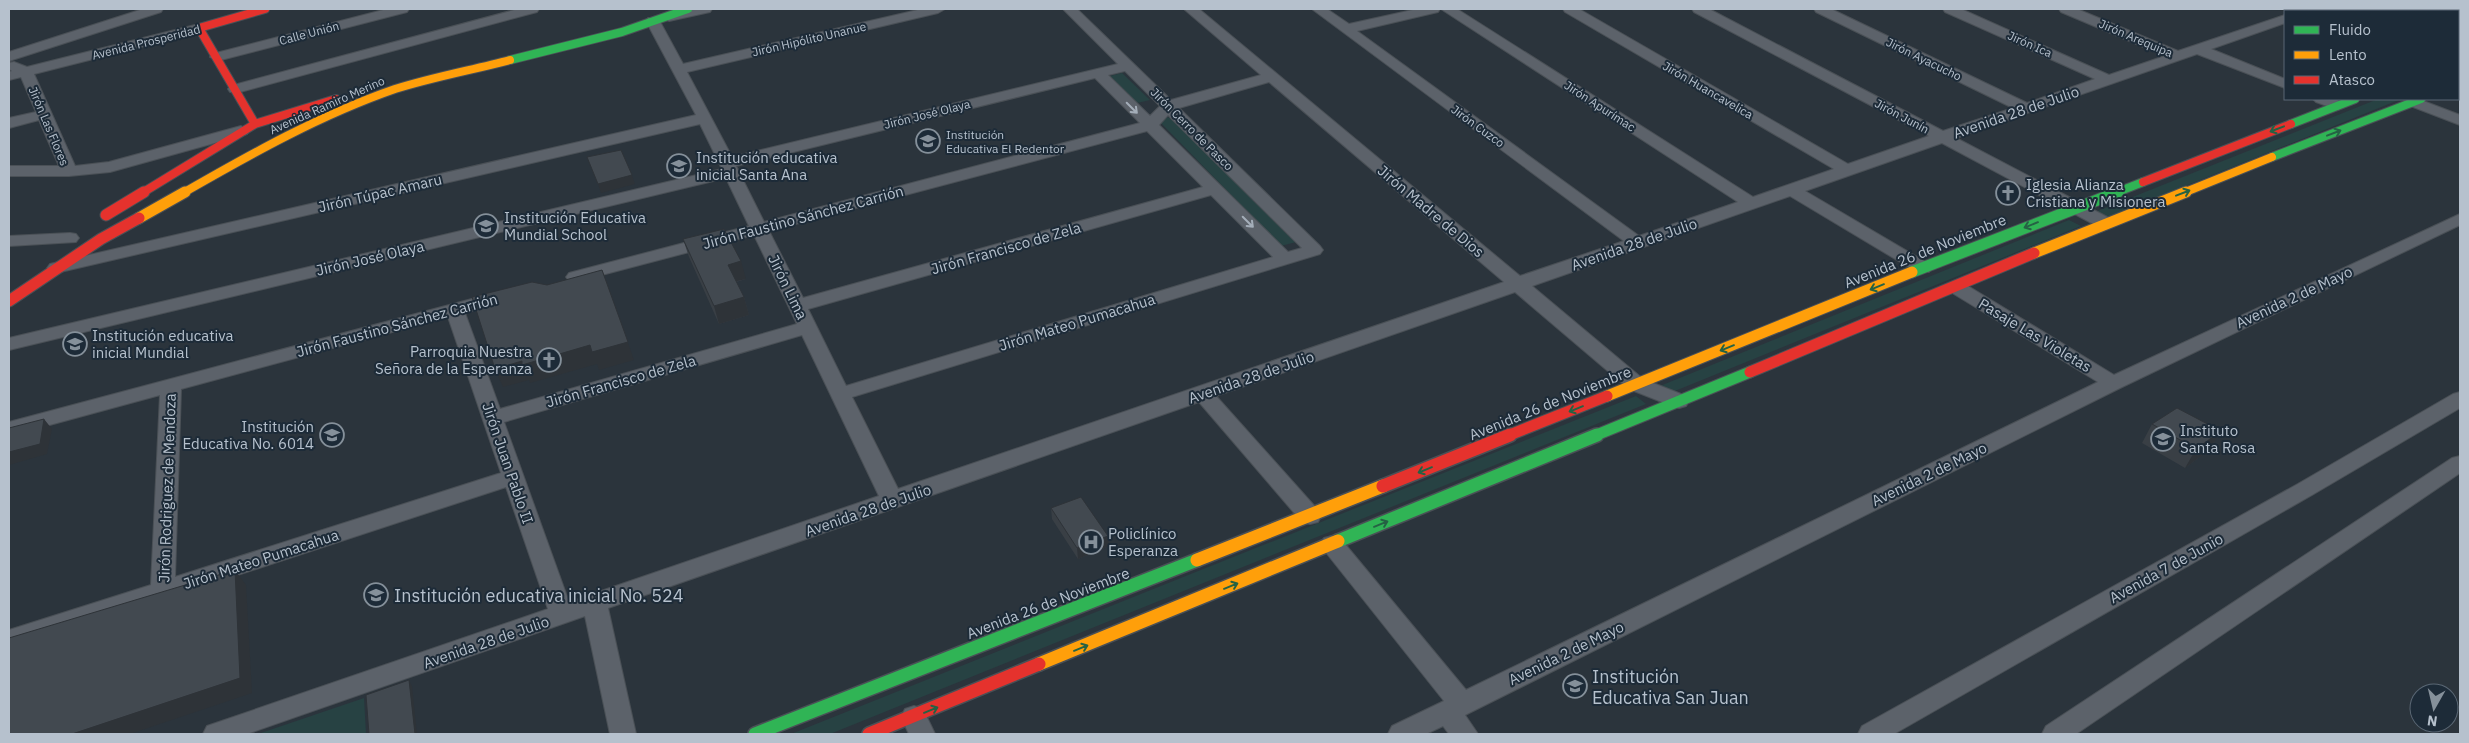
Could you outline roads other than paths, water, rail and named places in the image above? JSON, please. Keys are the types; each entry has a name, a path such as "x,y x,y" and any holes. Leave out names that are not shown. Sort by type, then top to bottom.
{"main road":[{"name":"Avenida Prosperidad","path":"199,28 265,9"},
{"name":"Avenida Ramiro Merino","path":"9,301 108,234 257,152 328,117 396,89 622,32 688,9"},
{"path":"199,28 235,89 248,127"},
{"name":"Avenida Ramiro Merino","path":"95,222 248,127 558,36"},
{"name":"Avenida 26 de Noviembre","path":"756,734 1310,516 1922,268 2353,100"},
{"path":"869,734 918,726 1332,544 1956,287 2105,223 2417,100"},
{"path":"55,249 74,235"}],"street":[{"path":"9,57 156,9"},
{"name":"Calle Unión","path":"216,58 402,9"},
{"path":"235,89 532,9"},
{"path":"656,20 705,9"},
{"name":"Jirón Hipólito Unanue","path":"680,69 938,9"},
{"name":"Jirón Cerro de Pasco","path":"1070,9 1314,250"},
{"name":"Jirón Madre de Dios","path":"1191,9 1636,384 1679,401"},
{"name":"Jirón Cuzco","path":"1319,9 1638,243"},
{"path":"1346,29 1433,9"},
{"name":"Jirón Apurímac","path":"1448,9 1752,204"},
{"name":"Jirón Huancavelica","path":"1570,9 1847,170"},
{"name":"Jirón Junín","path":"1702,9 2105,223"},
{"name":"Jirón Ayacucho","path":"1821,9 2026,108"},
{"name":"Jirón Ica","path":"1950,9 2109,80"},
{"path":"2071,11 2092,9"},
{"name":"Jirón Arequipa","path":"2071,11 2178,56"},
{"name":"Avenida 28 de Julio","path":"216,734 562,616 2284,18"},
{"name":"Jirón Lima","path":"656,20 893,501"},
{"name":"Avenida Prosperidad","path":"9,76 199,28"},
{"path":"2197,49 2284,84"},
{"name":"Jirón Las Flores","path":"9,63 26,72 69,171"},
{"name":"Jirón José Olaya","path":"9,344 729,167 1128,66"},
{"name":"Jirón Cerro de Pasco","path":"1098,73 1285,259"},
{"path":"1150,125 1168,106 1272,77"},
{"path":"2323,100 2338,106"},
{"path":"2417,100 2460,120"},
{"path":"9,123 44,114"},
{"name":"Jirón Túpac Amaru","path":"54,269 705,118"},
{"name":"Jirón Faustino Sánchez Carrión","path":"559,282 1150,125"},
{"path":"9,171 69,171 110,167 248,127"},
{"name":"Jirón Francisco de Zela","path":"796,306 1216,189"},
{"path":"1791,190 1922,268"},
{"name":"Avenida 2 de Mayo","path":"1401,734 2113,383 2460,219"},
{"path":"9,241 74,235"},
{"name":"Jirón Mateo Pumacahua","path":"841,394 1314,250"},
{"name":"Pasaje Las Violetas","path":"1956,287 2113,383"},
{"name":"Jirón Faustino Sánchez Carrión","path":"9,429 521,292"},
{"name":"Jirón Juan Pablo II","path":"455,310 562,616"},
{"name":"Jirón Francisco de Zela","path":"493,418 807,327"},
{"name":"Jirón Rodriguez de Mendoza","path":"163,590 171,386"},
{"path":"1203,394 1310,516"},
{"name":"Avenida 7 de Junio","path":"1871,734 2304,490 2460,399"},
{"path":"2055,734 2460,463"},
{"name":"Jirón Mateo Pumacahua","path":"9,640 513,477"},
{"path":"1332,544 1455,708 1465,734"},
{"path":"595,604 623,734"}],"place":[{"name":"Institución Educativa El Redentor","path":"928,141"},
{"name":"Institución educativa inicial Santa Ana","path":"679,166"},
{"name":"Iglesia Alianza Cristiana y Misionera","path":"2008,193"},
{"name":"Institución Educativa Mundial School","path":"486,226"},
{"name":"Institución educativa inicial Mundial","path":"75,344"},
{"name":"Parroquia Nuestra Señora de la Esperanza","path":"549,360"},
{"name":"Institución Educativa No. 6014","path":"332,435"},
{"name":"Instituto Santa Rosa","path":"2163,439"},
{"name":"Policlínico Esperanza","path":"1091,542"},
{"name":"Institución educativa inicial No. 524","path":"376,595"},
{"name":"Institución Educativa San Juan","path":"1575,686"}]}
